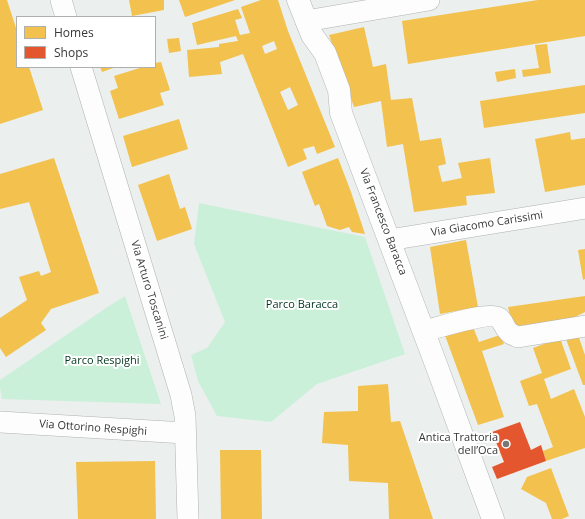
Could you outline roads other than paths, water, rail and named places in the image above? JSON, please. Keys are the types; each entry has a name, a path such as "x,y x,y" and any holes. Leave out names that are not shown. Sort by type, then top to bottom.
{"main road":[{"name":"Via Francesco Baracca","path":"298,0 309,28 325,53 339,90 341,113 390,240 493,519"}],"street":[{"path":"61,0 66,16"},
{"path":"309,28 429,0"},
{"name":"Via Arturo Toscanini","path":"81,68 181,395 185,416 188,519"},
{"name":"Via Giacomo Carissimi","path":"390,240 585,208"},
{"path":"424,331 487,316 495,316 500,318 510,333 518,337 585,326"},
{"name":"Via Ottorino Respighi","path":"0,422 185,433"}],"place":[{"name":"Antica Trattoria dell’Oca","path":"506,444"}],"park label":[{"name":"Parco Baracca","path":"302,305"},
{"name":"Parco Respighi","path":"102,361"}]}
